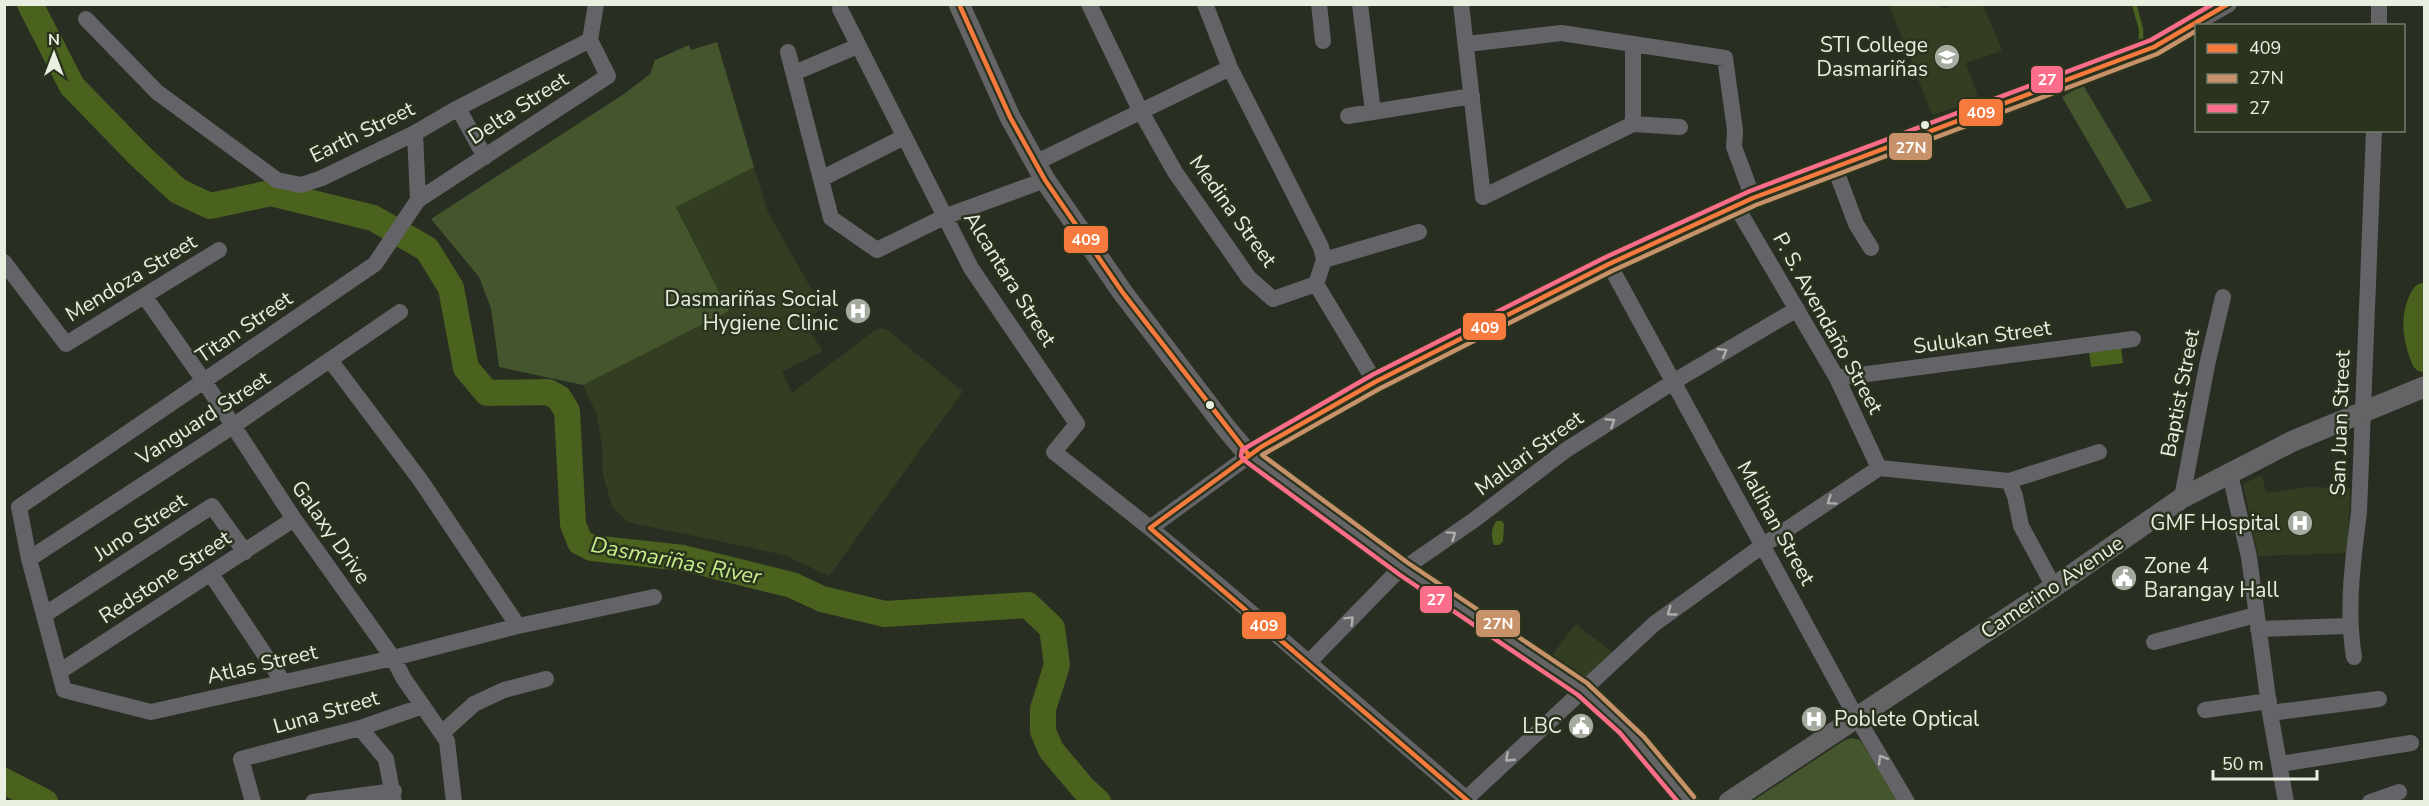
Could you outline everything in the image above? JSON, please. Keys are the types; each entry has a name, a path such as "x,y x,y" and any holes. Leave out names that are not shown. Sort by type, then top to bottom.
{"main road":[{"path":"959,4 1010,117 1040,172 1123,293 1248,454 1404,569 1582,689 1605,707 1658,763 1688,801"},
{"name":"Camerino Avenue","path":"1729,801 2054,587 2182,498 2293,441 2421,388"}],"street":[{"path":"590,40 596,4"},
{"path":"1089,4 1140,110"},
{"path":"1204,4 1230,68 1321,247 1324,260 1316,284 1374,382"},
{"path":"1213,26 1219,4"},
{"path":"1319,4 1323,41"},
{"path":"1360,4 1373,112"},
{"path":"1461,4 1483,196 1633,124 1680,127"},
{"path":"2099,452 2009,481 1879,468 1762,546 1654,624 1582,689 1468,800 1150,528 1248,454 1374,382 1609,264 1753,198 2154,47 2229,4"},
{"path":"2379,4 2379,24"},
{"path":"788,52 831,218 877,250 944,217 840,9"},
{"name":"Earth Street","path":"86,19 157,92 277,180 301,185 310,183 415,133 458,108 590,40"},
{"path":"1467,44 1561,33 1725,58 1735,130 1734,147 1753,198"},
{"name":"Delta Street","path":"418,200 608,75 590,40"},
{"path":"1633,44 1633,124"},
{"path":"794,74 858,46"},
{"path":"1040,172 1140,110 1230,68"},
{"path":"1348,116 1472,96"},
{"path":"458,108 485,157"},
{"name":"Medina Street","path":"1140,110 1175,172 1249,278 1273,299 1316,284"},
{"name":"San Juan Street","path":"2354,657 2349,626 2352,565 2359,512 2374,132"},
{"path":"415,133 418,200"},
{"path":"821,179 904,137"},
{"path":"1835,168 1856,224 1871,248"},
{"name":"Alcantara Street","path":"1040,172 944,217 971,268 1077,424 1054,452 1150,528"},
{"name":"Titan Street","path":"19,507 375,264 418,200"},
{"name":"P. S. Avendaño Street","path":"1736,206 1837,378 1879,468"},
{"path":"1324,260 1419,232"},
{"name":"Mendoza Street","path":"4,262 66,344 219,250"},
{"name":"Malihan Street","path":"1609,264 1856,716 1907,801"},
{"name":"Galaxy Drive","path":"145,297 204,381 294,519 393,658 404,680 447,741 454,801"},
{"name":"Baptist Street","path":"2182,498 2207,365 2223,297"},
{"name":"Mallari Street","path":"1309,662 1393,576 1566,450 1673,382 1797,309"},
{"name":"Vanguard Street","path":"29,559 233,426 399,312"},
{"name":"Sulukan Street","path":"1837,378 2133,339"},
{"path":"330,360 421,481 518,626"},
{"path":"2230,474 2249,557 2257,622 2286,801"},
{"path":"2009,481 2015,495 2021,526 2054,587"},
{"name":"Juno Street","path":"44,615 212,506 245,552"},
{"name":"Atlas Street","path":"19,507 29,559 64,690 151,712 393,658 518,626 654,597"},
{"name":"Redstone Street","path":"59,672 294,519"},
{"path":"211,574 283,682"},
{"path":"2154,642 2257,622 2349,626"},
{"path":"442,733 474,704 504,690 546,679"},
{"path":"2205,710 2379,699"},
{"name":"Luna Street","path":"253,801 241,759 360,728 423,706"},
{"path":"313,801 394,796 386,759 360,728"},
{"path":"2281,764 2411,743"},
{"path":"2370,801 2399,792"}],"shaded area":[{"name":"STI College Dasmariñas","path":"1889,5 1941,5 1942,9 1956,5 1983,5 2002,51 1966,63 1979,100 1932,115"},
{"path":"717,42 754,167 676,207 729,311 583,385 499,367 491,308 479,277 431,219 624,94 650,74 655,60 689,45 691,50"},
{"path":"2083,85 2152,201 2127,209 2062,97"},
{"path":"754,167 768,212 822,308 803,322 823,351 782,372 792,393 875,330 881,328 887,330 963,391 829,576 784,555 628,522 612,506 603,475 602,445 597,415 583,385 729,311 676,206"},
{"path":"2121,348 2123,363 2091,367 2089,352"},
{"name":"GMF Hospital","path":"2262,475 2266,493 2307,487 2350,488 2348,553 2258,556 2243,484"},
{"path":"1497,521 1502,521 1504,524 1503,541 1499,545 1494,545 1492,532"},
{"path":"1576,624 1615,654 1585,684 1549,659"},
{"path":"1852,738 1860,740 1899,801 1751,802 1845,740"}],"waterway":[{"name":"Dasmariñas River","path":"30,4 72,86 140,156 178,191 210,206 271,193 373,218 427,249 451,288 466,368 487,393 548,392 559,398 567,411 573,524 580,542 592,548 683,558 792,585 822,599 885,614 1028,605 1052,628 1057,665 1043,709 1043,731 1051,750 1098,802"},
{"path":"2134,4 2141,29 2141,47"},
{"path":"2424,296 2420,303 2416,327 2424,359"},
{"path":"4,781 45,802"}],"transit line":[{"name":"409","path":"959,4 1010,117 1045,180 1123,293 1248,454"},
{"name":"27","path":"1678,802 1620,733 1578,695 1400,575 1244,460 1241,456 1242,450 1372,375 1606,257 1750,191 2151,40 2213,4"},
{"name":"409","path":"1469,802 1150,528 1261,447 1375,382 1609,264 1753,198 2154,47 2228,4"},
{"name":"27N","path":"1694,797 1644,737 1587,683 1408,563 1262,455 1379,389 1612,271 1756,205 2157,54 2195,32"}],"place":[{"name":"STI College Dasmariñas","path":"1947,57"},
{"name":"Dasmariñas Social Hygiene Clinic","path":"858,311"},
{"name":"GMF Hospital","path":"2300,523"},
{"name":"Zone 4 Barangay Hall","path":"2124,578"},
{"name":"Poblete Optical","path":"1814,719"},
{"name":"LBC","path":"1581,726"}]}
